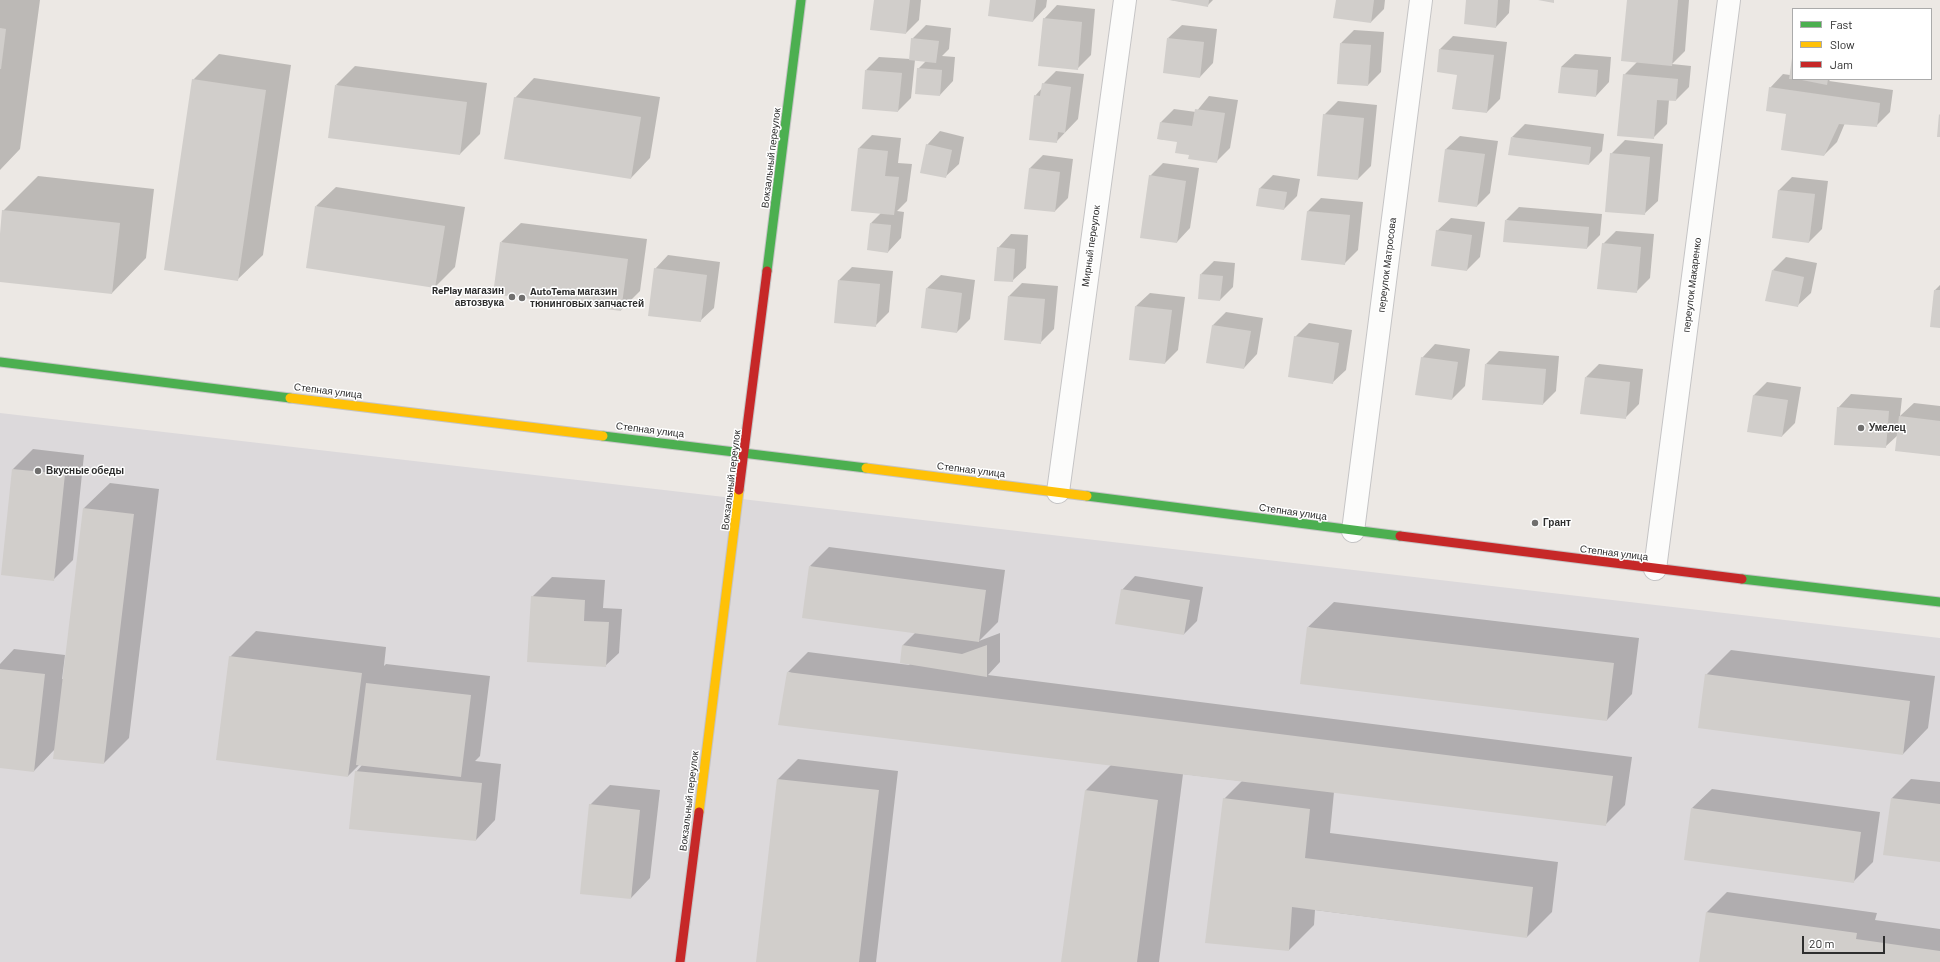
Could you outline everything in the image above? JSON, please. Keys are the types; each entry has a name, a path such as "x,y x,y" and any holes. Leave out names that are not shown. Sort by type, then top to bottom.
{"main road":[{"name":"Вокзальный переулок","path":"680,962 801,0"},
{"name":"Степная улица","path":"0,362 1058,492 1655,570 1940,602"}],"street":[{"name":"Мирный переулок","path":"1058,492 1125,0"},
{"name":"переулок Матросова","path":"1353,531 1421,0"},
{"name":"переулок Макаренко","path":"1655,570 1729,0"}],"shaded area":[{"path":"0,413 1940,638 1940,962 0,962"}],"building":[{"path":"874,0 910,0 906,34 870,30"},
{"path":"990,0 1036,0 1033,22 988,16"},
{"path":"1169,0 1209,0 1208,7"},
{"path":"1336,0 1374,0 1371,23 1333,18"},
{"path":"1466,0 1498,0 1496,28 1464,24"},
{"path":"1538,0 1554,0 1554,3"},
{"path":"1627,0 1678,0 1672,66 1621,61"},
{"path":"1043,18 1082,22 1078,70 1038,66"},
{"path":"0,28 6,29 1,69 0,69"},
{"path":"911,38 939,41 936,63 909,60"},
{"path":"1167,38 1204,42 1200,78 1163,73"},
{"path":"1340,43 1371,45 1368,86 1337,84"},
{"path":"1439,49 1494,55 1487,113 1452,109 1457,75 1437,72"},
{"path":"1792,58 1792,79 1789,79"},
{"path":"1561,67 1598,70 1596,97 1558,93"},
{"path":"917,68 942,70 940,96 915,94"},
{"path":"865,70 902,73 898,112 862,109"},
{"path":"1623,74 1678,79 1676,101 1657,100 1654,139 1617,136"},
{"path":"192,79 266,90 238,281 164,270"},
{"path":"1802,80 1828,80 1827,85"},
{"path":"1042,83 1071,87 1065,133 1058,132 1057,143 1029,140 1034,95 1040,96"},
{"path":"335,85 467,102 460,155 328,138"},
{"path":"1769,87 1880,103 1877,127 1839,124 1824,156 1781,150 1786,114 1766,111"},
{"path":"514,97 641,117 631,179 504,159"},
{"path":"1195,109 1225,113 1217,163 1188,159 1189,155 1175,153 1177,142 1157,139 1160,122 1192,126"},
{"path":"1323,114 1364,118 1358,180 1317,176"},
{"path":"1939,114 1940,137 1937,137"},
{"path":"1511,137 1591,147 1589,165 1508,155"},
{"path":"926,144 952,150 946,178 920,173"},
{"path":"858,148 888,151 885,176 899,177 894,215 851,211"},
{"path":"1445,149 1485,154 1477,207 1438,202"},
{"path":"1610,153 1650,157 1645,215 1605,212"},
{"path":"1029,168 1060,172 1055,212 1024,209"},
{"path":"1149,175 1186,181 1177,243 1140,238"},
{"path":"1259,188 1287,192 1284,210 1256,206"},
{"path":"1778,190 1815,194 1809,243 1772,238"},
{"path":"315,206 445,226 435,288 306,268"},
{"path":"2,210 120,223 112,294 0,282 0,234"},
{"path":"1307,211 1350,215 1345,265 1301,260"},
{"path":"1505,220 1589,227 1587,249 1503,242"},
{"path":"870,223 891,225 888,253 867,250"},
{"path":"1436,230 1472,235 1467,271 1431,266"},
{"path":"500,242 628,259 621,311 493,294"},
{"path":"1602,243 1641,247 1637,293 1597,289"},
{"path":"997,247 1015,249 1013,282 994,281"},
{"path":"654,268 707,275 701,322 648,316"},
{"path":"1772,270 1804,277 1798,307 1765,301"},
{"path":"1200,274 1223,276 1220,301 1198,299"},
{"path":"838,280 880,284 876,327 834,323"},
{"path":"926,288 962,293 957,333 921,328"},
{"path":"1934,290 1940,290 1940,328 1930,327"},
{"path":"1008,296 1045,299 1041,344 1004,340"},
{"path":"1135,306 1172,310 1165,364 1129,360"},
{"path":"1212,325 1251,331 1244,369 1206,363"},
{"path":"1294,336 1339,343 1333,384 1288,377"},
{"path":"1421,357 1458,362 1452,400 1415,395"},
{"path":"1485,364 1546,369 1543,405 1482,400"},
{"path":"1585,377 1630,382 1626,419 1580,414"},
{"path":"1753,395 1788,400 1782,437 1747,432"},
{"name":"Умелец","path":"1837,407 1889,411 1886,448 1834,445"},
{"path":"1899,416 1940,421 1940,456 1895,451"},
{"path":"12,469 65,474 54,581 1,575"},
{"path":"83,508 134,514 104,764 53,759"},
{"path":"809,566 986,590 979,642 802,618"},
{"path":"1121,589 1190,600 1184,635 1115,624"},
{"path":"531,596 585,600 584,621 609,622 606,667 527,662"},
{"path":"1307,627 1614,663 1607,721 1300,684"},
{"path":"902,645 962,654 987,645 987,677 900,663"},
{"path":"229,656 362,673 348,777 216,760"},
{"path":"0,669 45,674 34,772 0,768"},
{"path":"787,672 1613,776 1606,826 778,725"},
{"path":"1705,674 1910,701 1903,755 1698,728"},
{"path":"366,683 471,695 461,777 356,765"},
{"path":"355,771 482,783 476,841 349,829"},
{"path":"777,779 879,790 859,962 756,962"},
{"path":"1085,790 1158,800 1137,962 1061,962"},
{"path":"1223,798 1310,809 1305,858 1533,887 1527,938 1292,907 1289,951 1205,943"},
{"path":"1891,798 1940,804 1940,862 1883,855"},
{"path":"589,804 640,810 631,899 580,894"},
{"path":"1691,808 1861,832 1854,883 1684,860"},
{"path":"1706,912 1857,933 1856,939 1940,951 1940,962 1699,962"}],"traffic: fast":[{"path":"767,271 801,0"},
{"path":"0,362 290,398"},
{"path":"603,436 866,468"},
{"path":"1087,496 1400,536"},
{"path":"1742,579 1940,602"}],"traffic: slow":[{"path":"290,398 603,436"},
{"path":"866,468 1087,496"},
{"path":"699,812 739,490"}],"traffic: jam":[{"path":"739,490 767,271"},
{"path":"1400,536 1742,579"},
{"path":"680,962 699,812"}],"place":[{"name":"RePlay магазин автозвука","path":"512,297"},
{"name":"AutoTema магазин тюнинговых запчастей","path":"522,298"},
{"name":"Умелец","path":"1861,428"},
{"name":"Вкусные обеды","path":"38,471"},
{"name":"Грант","path":"1535,523"}]}
